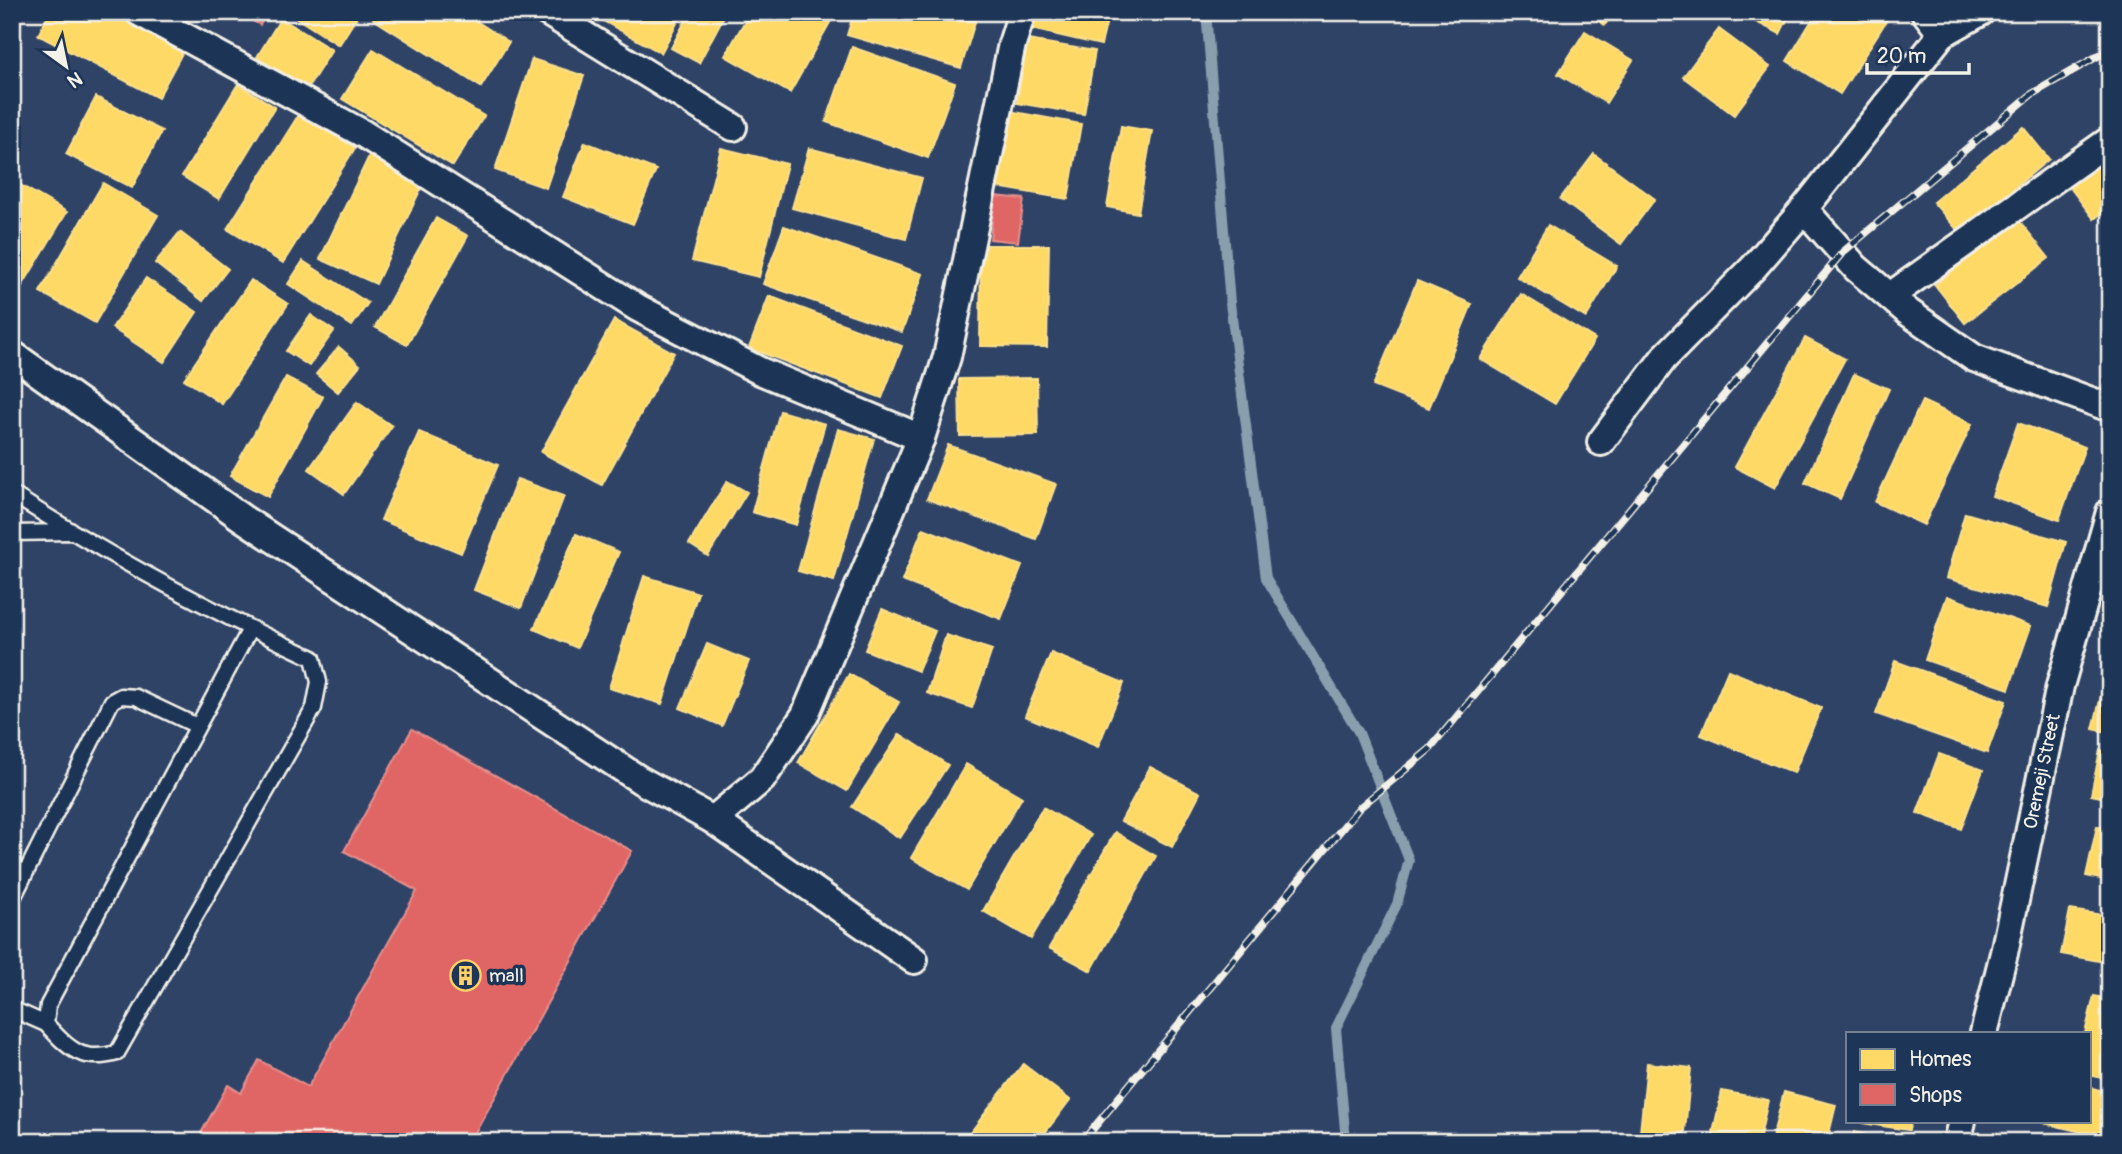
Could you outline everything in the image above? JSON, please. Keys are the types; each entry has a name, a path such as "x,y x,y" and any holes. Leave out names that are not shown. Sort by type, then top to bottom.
{"street":[{"path":"139,12 362,133 638,308 760,371 921,438"},
{"path":"713,820 762,779 805,715 921,438 947,357 1012,44 1022,12"},
{"path":"1925,12 1942,34"},
{"path":"1601,442 1664,358 1753,268 1804,209 1942,34 1982,12"},
{"path":"559,16 733,127"},
{"path":"1890,296 2110,140"},
{"path":"1804,209 1856,268 1974,358 2110,408"},
{"path":"12,354 242,518 640,780 713,820 914,960"},
{"name":"Oremeji Street","path":"1984,1032 2004,953 2060,687 2110,512"},
{"path":"1957,1142 1962,1122"}],"lane":[{"path":"12,494 72,533 250,629 313,657 319,682 314,708 117,1054 97,1059 68,1048 46,1024 12,1009"},
{"path":"12,533 72,533"},
{"path":"46,1024 48,1005 250,629"},
{"path":"12,900 112,702 121,696 136,697 197,726"}],"building: Homes":[{"path":"50,12 126,12 187,44 158,98 38,35"},
{"path":"360,12 339,45 290,14"},
{"path":"377,12 462,12 509,42 481,87 373,19"},
{"path":"587,12 683,12 661,53"},
{"path":"690,12 726,12 699,63 671,48"},
{"path":"750,12 836,12 790,93 725,56"},
{"path":"854,12 978,12 961,68 847,35"},
{"path":"1035,12 1109,12 1101,45 1031,29"},
{"path":"1585,12 1613,12 1605,25"},
{"path":"1791,12 1780,34 1740,14"},
{"path":"1817,12 1892,12 1840,94 1787,61"},
{"path":"281,18 332,50 307,89 257,57"},
{"path":"1719,29 1770,67 1734,115 1683,77"},
{"path":"1585,31 1633,60 1606,103 1558,74"},
{"path":"1028,40 1095,51 1084,114 1017,103"},
{"path":"852,47 955,83 928,158 826,122"},
{"path":"373,49 484,116 453,166 342,99"},
{"path":"532,59 584,76 546,188 495,170"},
{"path":"238,84 275,107 219,199 182,176"},
{"path":"96,97 162,131 132,188 66,154"},
{"path":"1009,111 1081,124 1068,199 996,187"},
{"path":"299,114 355,148 283,263 227,229"},
{"path":"1121,126 1152,131 1138,213 1107,207"},
{"path":"2023,127 2049,159 1960,233 1933,202"},
{"path":"585,142 656,170 633,224 563,197"},
{"path":"721,148 787,164 759,277 692,261"},
{"path":"809,148 922,178 906,239 792,208"},
{"path":"1594,154 1655,199 1621,244 1560,199"},
{"path":"2110,154 2110,207 2094,219 2068,185"},
{"path":"369,156 424,182 376,284 320,259"},
{"path":"12,180 67,212 18,293 12,290"},
{"path":"103,183 158,215 95,323 40,292"},
{"path":"436,218 468,236 407,345 375,327"},
{"path":"2018,219 2049,258 1965,323 1935,285"},
{"path":"1548,225 1617,266 1586,318 1517,277"},
{"path":"784,226 923,274 902,332 763,284"},
{"path":"180,232 228,269 203,301 155,263"},
{"path":"981,245 1049,245 1047,347 980,346"},
{"path":"303,261 368,303 352,326 288,284"},
{"path":"146,278 197,312 164,362 112,328"},
{"path":"251,280 288,304 222,404 184,379"},
{"path":"1417,281 1472,304 1429,408 1373,386"},
{"path":"1521,294 1595,339 1555,404 1480,359"},
{"path":"769,296 902,346 882,398 749,348"},
{"path":"311,315 334,331 309,366 286,351"},
{"path":"614,320 674,353 602,485 541,452"},
{"path":"1805,338 1845,359 1775,488 1735,467"},
{"path":"339,347 360,365 338,392 316,374"},
{"path":"1854,374 1889,389 1840,499 1805,483"},
{"path":"286,377 323,397 268,497 230,476"},
{"path":"1037,378 1038,435 960,436 959,379"},
{"path":"1922,401 1972,424 1924,525 1875,502"},
{"path":"357,402 392,426 344,494 309,469"},
{"path":"780,411 825,424 796,525 752,512"},
{"path":"2018,423 2085,447 2059,520 1992,496"},
{"path":"838,429 874,439 834,581 798,571"},
{"path":"419,432 498,465 461,553 381,520"},
{"path":"948,445 1056,484 1036,539 927,499"},
{"path":"517,479 564,496 521,608 474,590"},
{"path":"727,481 747,492 708,556 689,544"},
{"path":"1965,513 2066,542 2048,607 1946,578"},
{"path":"923,528 1022,566 1001,619 902,581"},
{"path":"576,534 619,552 577,648 534,629"},
{"path":"644,576 698,593 662,704 609,688"},
{"path":"1947,596 2031,626 2009,689 1925,660"},
{"path":"882,609 935,631 918,671 865,650"},
{"path":"946,635 992,650 972,708 927,693"},
{"path":"707,644 749,661 722,726 680,708"},
{"path":"1051,653 1124,683 1098,747 1025,716"},
{"path":"1895,661 2006,701 1987,753 1876,714"},
{"path":"1728,670 1821,708 1794,773 1701,735"},
{"path":"849,674 899,702 847,791 798,763"},
{"path":"2105,679 2110,681 2110,733 2093,729"},
{"path":"900,734 948,765 900,838 852,807"},
{"path":"2100,750 2110,752 2110,799 2091,795"},
{"path":"1939,754 1983,770 1961,829 1917,813"},
{"path":"966,764 1022,797 967,890 911,858"},
{"path":"1150,767 1200,793 1172,847 1121,821"},
{"path":"1043,807 1091,835 1031,939 983,911"},
{"path":"2097,826 2110,829 2110,881 2086,876"},
{"path":"1115,832 1156,856 1091,971 1049,948"},
{"path":"2070,910 2110,916 2110,963 2061,954"},
{"path":"2094,996 2110,999 2110,1080 2090,1075 2090,1032 2085,1032"},
{"path":"1647,1063 1691,1068 1684,1142 1639,1142"},
{"path":"1023,1064 1070,1100 1038,1142 963,1142"},
{"path":"2090,1087 2110,1093 2110,1139 2040,1122 2090,1122"},
{"path":"1722,1091 1768,1100 1759,1142 1711,1142"},
{"path":"1784,1092 1836,1105 1827,1142 1771,1142"},
{"path":"1862,1122 1911,1122 1909,1130"},
{"path":"1854,1132 1895,1142 1851,1142"}],"building: Shops":[{"path":"237,12 268,12 260,25"},
{"path":"995,196 1024,199 1018,242 990,239"},
{"name":"mall","path":"412,729 632,851 470,1142 196,1142 228,1085 241,1093 259,1060 308,1087 417,891 344,851"}],"waterway":[{"path":"1206,12 1230,303 1266,578 1359,733 1409,860 1397,904 1336,1028 1346,1142"}],"railway":[{"path":"1082,1142 1359,808 1430,749 1843,252 2032,94 2110,49"}],"place":[{"name":"mall","path":"466,976"}]}
